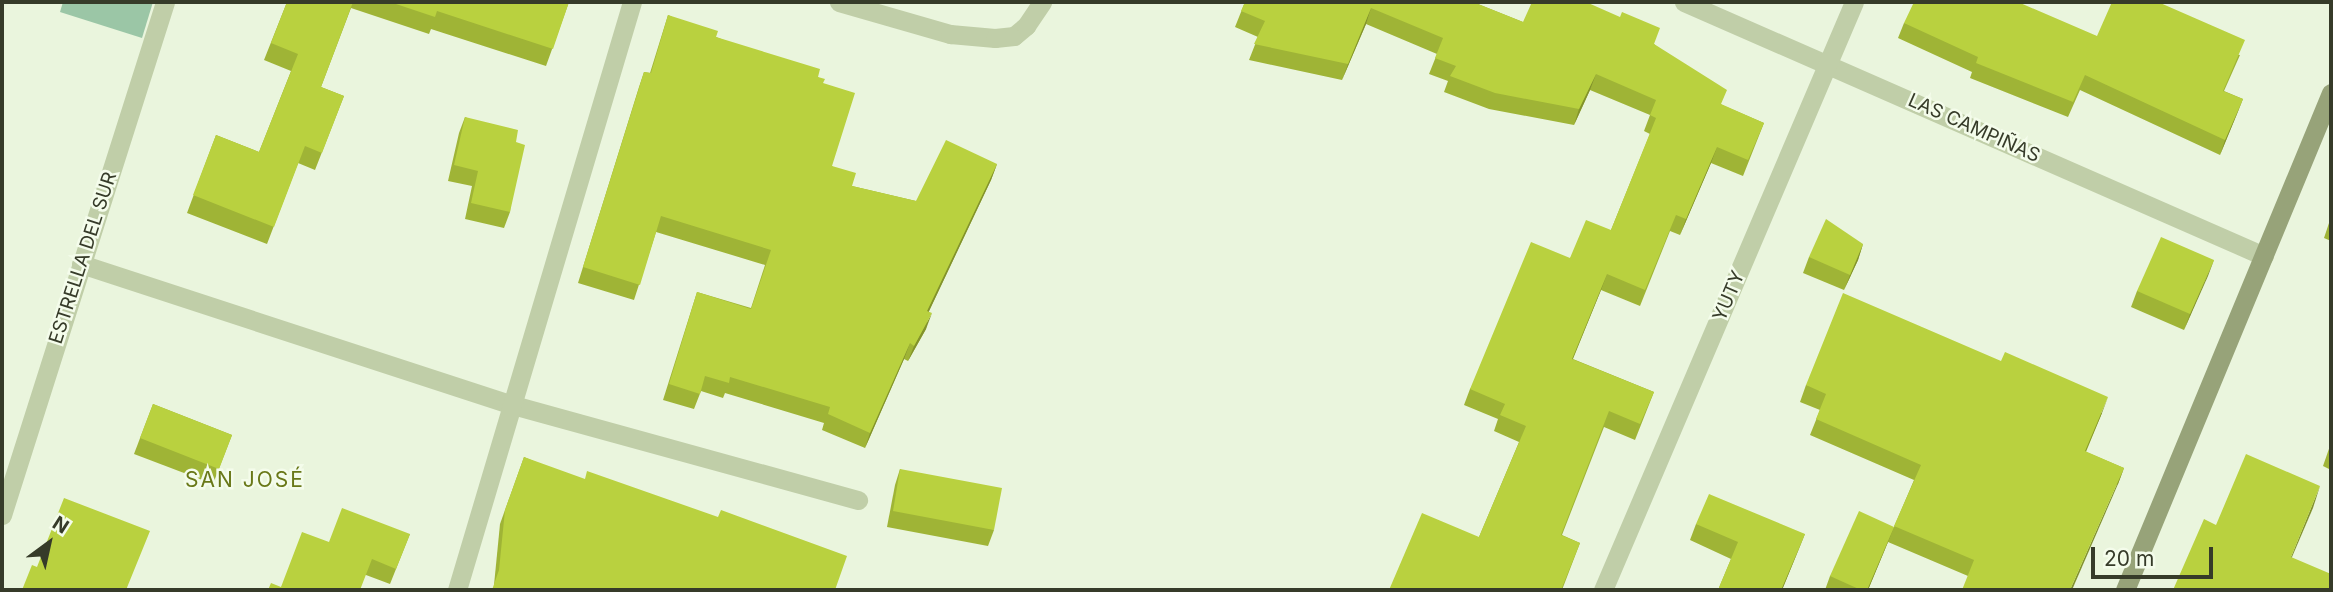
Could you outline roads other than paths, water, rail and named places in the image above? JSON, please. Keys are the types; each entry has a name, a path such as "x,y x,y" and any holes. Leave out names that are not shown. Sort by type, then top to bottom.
{"main road":[{"path":"2125,590 2331,93"}],"street":[{"name":"ESTRELLA DEL SUR","path":"2,515 165,2"},
{"path":"457,590 632,2"},
{"path":"839,2 950,34 995,38 1014,36 1026,26 1042,2"},
{"name":"LAS CAMPIÑAS","path":"1684,2 2264,256"},
{"name":"YUTY","path":"1604,590 1854,2"},
{"path":"81,264 513,405 858,499"}],"district":[{"name":"SAN JOSÉ","path":"245,480"}]}
